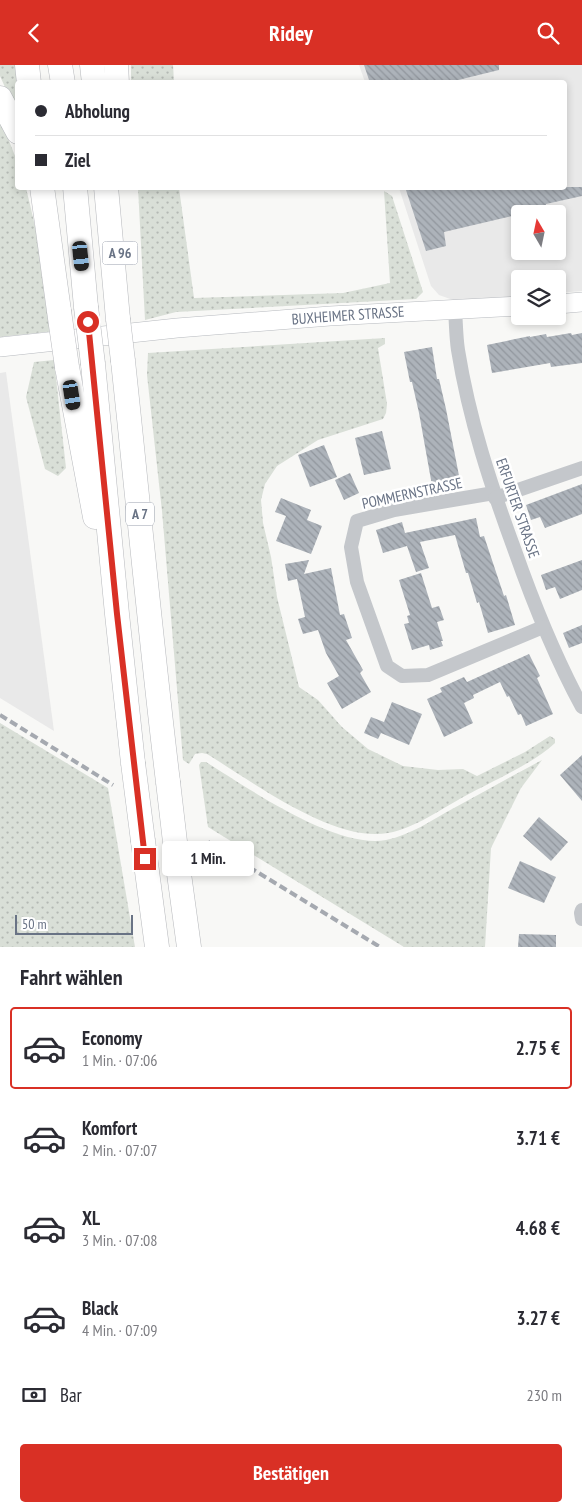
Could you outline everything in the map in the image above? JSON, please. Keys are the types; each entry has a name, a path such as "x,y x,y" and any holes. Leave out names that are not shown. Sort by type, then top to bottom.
{"highway":[{"path":"27,65 29,80"},
{"path":"60,65 62,80"},
{"path":"92,65 94,80"},
{"path":"116,65 117,80"},
{"path":"0,97 15,126"},
{"name":"A 7","path":"42,190 67,367 87,481 117,614"},
{"name":"A 7","path":"75,190 117,614 157,947"},
{"name":"A 7","path":"106,190 154,668 189,947"},
{"name":"A 96","path":"118,319 122,190"}],"street":[{"path":"566,303 582,302"},
{"name":"BUXHEIMER STRASSE","path":"0,347 177,328 330,316 511,306"},
{"name":"ERFURTER STRASSE","path":"455,309 458,349 481,449 495,495 543,627 582,707"},
{"path":"495,495 582,469"},
{"name":"POMMERNSTRASSE","path":"495,495 394,510 357,521 351,547 356,582 387,666 402,676 428,675 543,627"},
{"path":"582,910 580,913 582,919"}],"shaded area":[{"path":"0,65 19,65 18,80 15,80 15,110 0,76"},
{"path":"131,65 173,65 174,80 131,80"},
{"path":"359,65 582,65 582,291 566,292 566,270 511,270 511,298 456,301 439,295 431,286 400,190 567,190 567,80 364,80"},
{"path":"0,118 15,156 15,190 26,190 38,241 54,331 0,337"},
{"path":"138,190 179,190 194,298 343,293 390,283 384,191 392,196 423,292 416,299 176,312 145,320"},
{"path":"385,338 385,344 378,348 387,404 383,419 318,440 277,466 265,484 261,500 263,523 271,557 277,597 299,687 318,700 342,727 368,749 403,766 438,770 463,769 477,776 525,752 550,736 555,739 555,743 525,765 409,827 388,833 367,834 343,829 294,808 207,754 195,754 189,764 183,760 162,511 147,375 148,353"},
{"path":"54,360 66,468 58,476 45,469 26,397 34,362"},
{"path":"6,372 54,731 0,698 0,373"},
{"path":"0,723 108,788 135,947 0,947"},
{"path":"542,760 521,788 491,848 485,947 404,947 208,827 199,765 201,762 206,762 268,800 318,826 342,835 365,840 386,840 404,835 421,827"}],"building":[{"path":"364,65 499,65 499,70 458,80 369,80"},
{"path":"567,187 582,187 582,196 546,205 511,205 511,216 444,232 446,246 426,251 406,190 567,190"},
{"path":"571,333 572,335 582,333 582,363 551,367 550,363 492,373 487,345 530,336 546,334 547,337"},
{"path":"432,347 437,379 439,379 446,409 461,486 433,491 419,413 404,352"},
{"path":"382,431 391,469 364,475 355,438"},
{"path":"324,445 337,477 310,487 298,455"},
{"path":"350,473 359,493 344,500 335,480"},
{"path":"582,484 582,514 545,528 540,517 531,520 526,505"},
{"path":"281,498 311,510 307,520 322,526 311,554 276,541 286,516 275,512"},
{"path":"476,518 480,537 484,536 515,625 488,633 479,602 477,603 468,573 466,573 455,535 420,542 429,568 416,572 407,546 383,553 376,530 402,522 405,533"},
{"path":"309,560 304,574 331,568 340,615 344,614 352,638 346,640 363,670 360,673 371,692 342,709 327,683 339,676 326,653 318,630 303,634 298,619 305,617 297,579 288,581 285,564"},
{"path":"582,560 582,590 560,599 555,587 546,590 541,575"},
{"path":"421,573 432,608 439,606 444,620 437,622 443,646 430,650 429,645 412,650 404,624 409,623 407,616 410,615 399,580"},
{"path":"582,625 582,643 569,648 563,633"},
{"path":"529,654 540,676 537,678 553,714 526,726 521,714 518,715 500,682 473,695 474,698 464,703 473,723 444,737 427,699 442,692 440,688 464,677 467,682"},
{"path":"392,702 422,714 409,745 381,733 378,739 364,733 371,717 384,722"},
{"path":"582,755 582,801 560,775"},
{"path":"539,817 568,842 551,861 523,836"},
{"path":"520,861 556,877 544,903 508,888"},
{"path":"519,934 556,935 556,947 518,947"}],"railway":[{"path":"0,715 113,785"},
{"path":"208,842 380,947"}],"route":[{"path":"88,322 98,405 117,614 145,859"}]}
